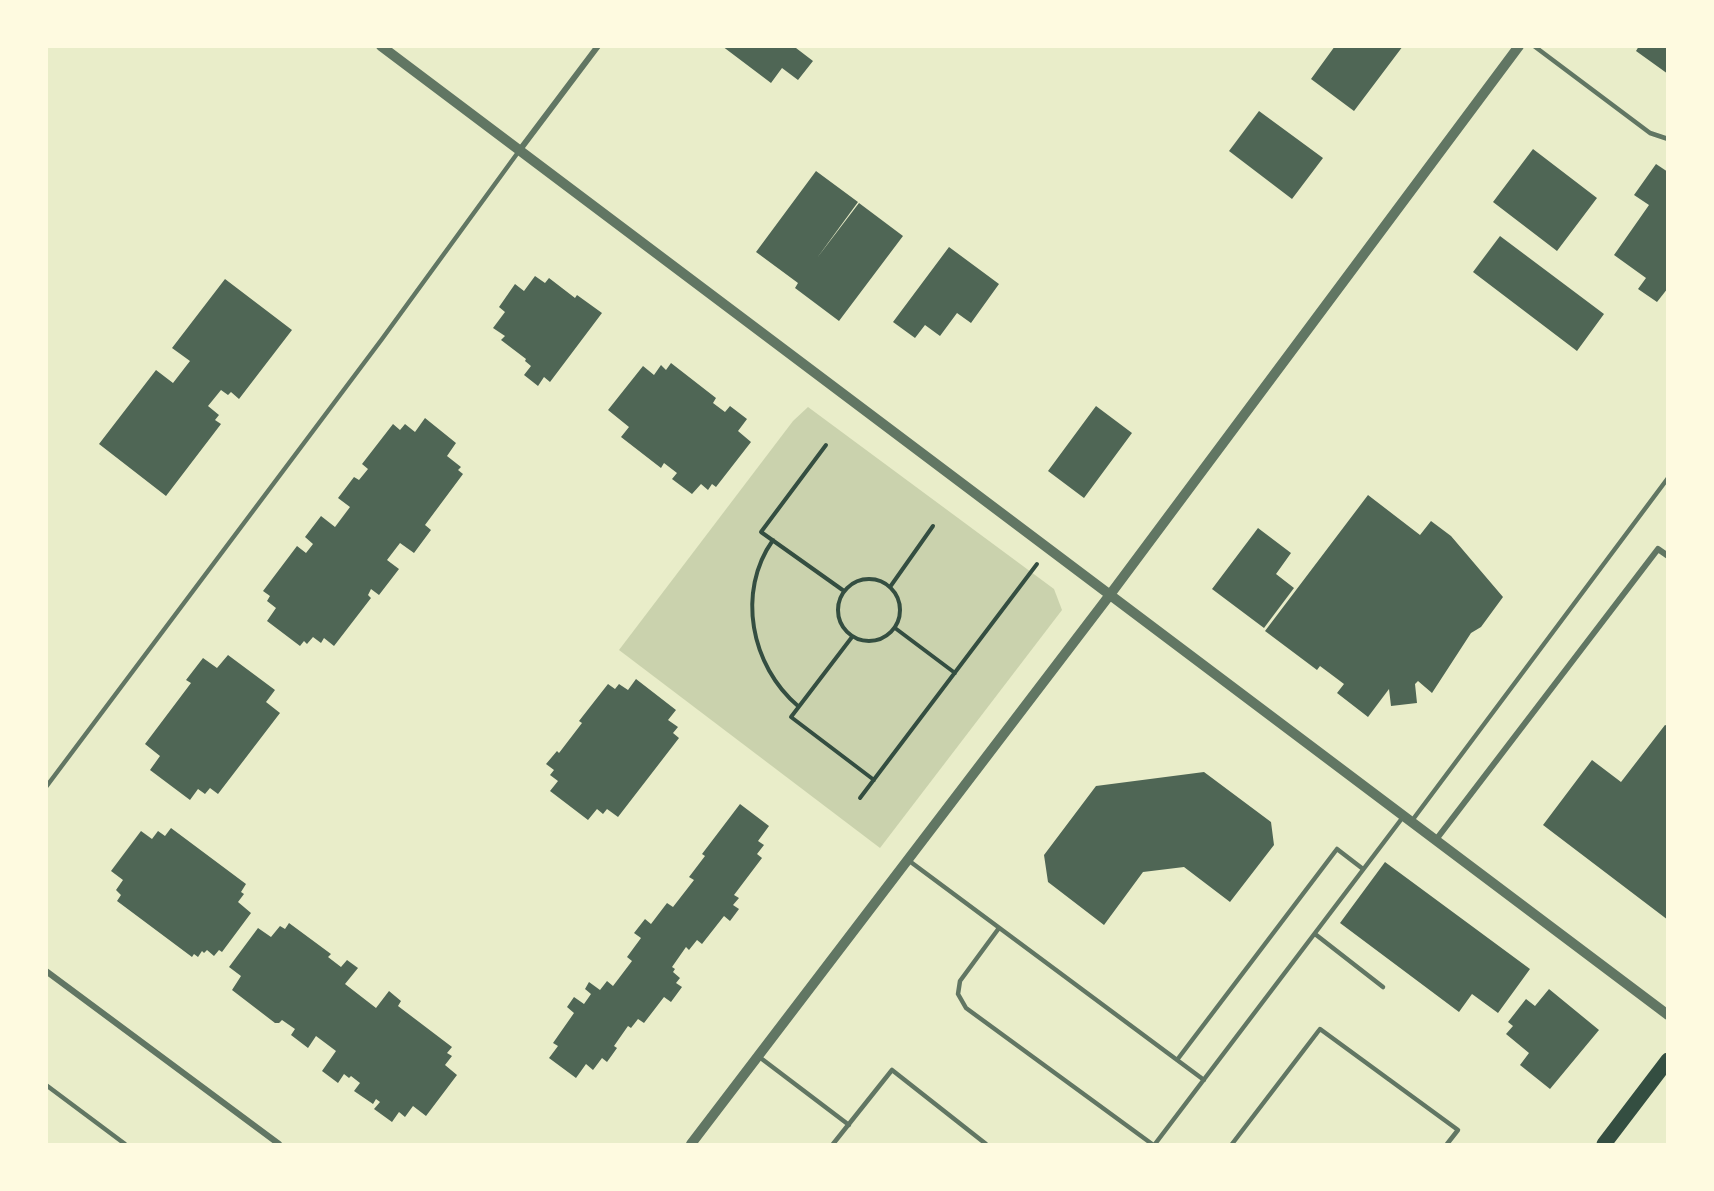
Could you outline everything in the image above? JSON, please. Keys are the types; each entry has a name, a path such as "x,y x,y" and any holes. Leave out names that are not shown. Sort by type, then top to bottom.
{"main road":[{"path":"1604,1144 1668,1060"}],"street":[{"path":"381,46 1109,596 1293,732 1406,820 1668,1015"},
{"path":"519,151 598,46"},
{"path":"691,1144 1109,596 1519,46"},
{"path":"1435,841 1658,549 1668,556"},
{"path":"46,971 279,1144"}],"lane":[{"path":"1534,46 1650,134 1668,139"},
{"path":"46,787 382,339 519,151"},
{"path":"999,928 960,981 958,994 966,1008 1154,1144 1363,869 1406,820 1668,478"},
{"path":"1177,1060 1336,849 1363,869"},
{"path":"908,860 1204,1080"},
{"path":"1315,934 1383,987"},
{"path":"1232,1144 1320,1029 1458,1131 1447,1144"},
{"path":"758,1056 849,1125"},
{"path":"834,1144 892,1070 987,1144"},
{"path":"46,1085 125,1144"}],"path":[{"path":"826,445 761,532 844,591"},
{"path":"890,587 933,526"},
{"path":"773,540 758,568 753,592 753,629 759,650 773,679 799,707"},
{"path":"860,798 1034,567 1052,553"},
{"path":"866,579 877,580 890,587 899,600 901,611 895,628 886,637 876,641 866,642 852,637 841,625 838,616 838,605 844,591 856,581 866,579"},
{"path":"895,628 955,673"},
{"path":"852,637 791,717 874,780"}],"green space":[{"path":"808,407 1054,589 1062,610 880,848 619,650 793,421"}],"building":[{"path":"722,46 797,46 796,48 813,61 798,80 782,68 771,83"},
{"path":"1335,46 1403,46 1354,111 1311,79"},
{"path":"1639,46 1668,46 1668,74 1636,51"},
{"path":"1259,111 1323,158 1292,199 1229,151"},
{"path":"1533,149 1597,198 1557,251 1493,202"},
{"path":"1656,164 1668,172 1668,288 1657,302 1638,289 1646,278 1614,255 1649,205 1634,195"},
{"path":"816,171 858,202 817,258 859,203 903,236 839,321 795,288 798,283 756,252"},
{"path":"1500,236 1604,314 1577,351 1473,272"},
{"path":"949,247 999,284 971,323 957,313 940,336 925,325 915,338 893,322"},
{"path":"535,276 545,283 549,278 575,298 577,295 602,313 550,382 544,377 538,386 524,375 531,366 525,361 526,359 501,340 505,336 493,328 505,312 499,307 515,284 524,291"},
{"path":"225,279 292,330 239,399 231,392 228,395 221,390 208,406 219,415 215,420 221,424 166,496 99,444 156,370 173,383 190,361 172,348"},
{"path":"671,363 716,398 713,403 725,412 730,406 747,419 738,431 751,442 716,487 712,484 708,490 701,484 692,494 672,479 677,473 664,463 661,468 621,437 629,427 608,410 643,366 654,375 661,365 666,370"},
{"path":"1096,406 1132,433 1084,498 1048,471"},
{"path":"425,418 456,443 447,456 461,467 458,470 463,474 425,525 431,530 414,553 400,543 387,560 399,569 379,595 371,589 368,595 371,598 334,646 324,638 321,643 313,637 307,644 304,641 300,646 267,621 276,608 267,601 270,596 263,591 297,546 306,553 313,544 305,537 321,516 335,527 350,507 338,498 354,477 359,480 368,469 362,464 393,424 400,430 405,424 415,432"},
{"path":"1368,495 1420,535 1431,521 1451,536 1503,597 1481,627 1471,633 1432,693 1418,681 1415,684 1417,703 1391,706 1389,689 1368,717 1337,693 1344,684 1320,666 1317,670 1265,631"},
{"path":"1258,528 1291,553 1276,574 1294,588 1264,628 1212,589"},
{"path":"228,655 275,690 266,702 280,713 218,794 210,788 205,794 198,789 190,800 150,770 160,756 145,744 191,683 186,680 203,658 217,668"},
{"path":"636,679 676,710 668,720 678,727 673,733 679,738 618,817 607,809 603,814 597,809 588,820 550,791 558,781 550,775 554,770 546,764 557,751 559,753 582,723 579,721 608,684 615,689 619,684 628,690"},
{"path":"1665,725 1668,726 1668,920 1543,825 1592,760 1621,782"},
{"path":"1204,772 1271,822 1274,845 1230,902 1184,867 1143,872 1104,925 1048,882 1044,855 1096,786"},
{"path":"740,804 769,826 758,841 764,845 757,854 762,858 734,895 739,898 733,905 739,909 730,921 724,916 702,944 697,940 689,950 686,947 672,967 675,969 673,972 680,978 676,983 682,987 671,1002 664,997 644,1023 638,1019 631,1028 628,1026 614,1046 617,1048 607,1062 602,1058 593,1070 586,1064 576,1078 549,1058 558,1046 553,1043 574,1013 567,1007 574,997 584,1004 591,994 585,989 589,982 600,990 607,981 613,986 632,961 627,957 641,938 634,933 645,919 651,924 667,903 673,907 694,880 689,877 705,856 702,854"},
{"path":"171,828 246,884 241,892 244,894 238,902 251,913 222,952 219,950 214,956 207,950 204,953 202,951 198,957 194,954 192,957 117,901 121,895 116,890 123,880 111,871 141,831 152,839 158,831 165,836"},
{"path":"1385,862 1530,969 1498,1013 1472,994 1459,1012 1340,923"},
{"path":"289,923 331,954 328,957 341,967 347,960 358,968 345,984 376,1008 389,991 401,1001 398,1006 452,1047 447,1053 452,1056 445,1065 457,1075 426,1116 413,1106 405,1117 399,1112 392,1122 374,1109 380,1102 376,1099 373,1104 354,1091 360,1083 351,1076 349,1078 344,1074 338,1083 322,1071 336,1051 316,1036 308,1048 291,1035 295,1029 282,1020 275,1023 232,990 241,976 229,967 258,928 271,937 280,926 285,929"},
{"path":"1549,989 1599,1030 1550,1089 1520,1065 1529,1053 1506,1034 1513,1026 1508,1022 1526,999 1535,1006"}]}
